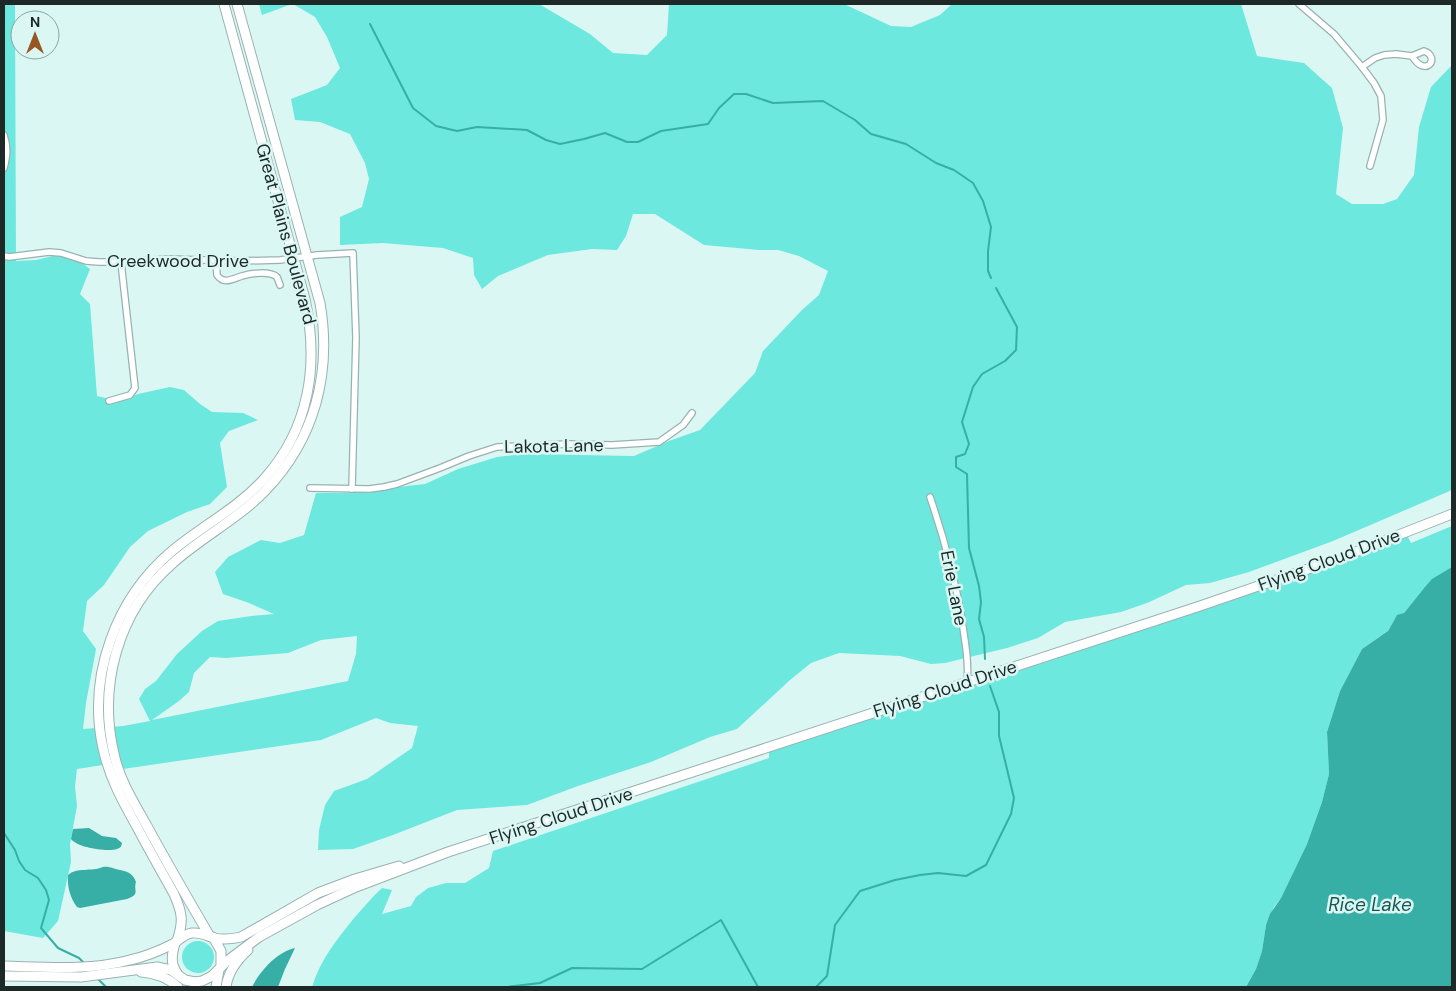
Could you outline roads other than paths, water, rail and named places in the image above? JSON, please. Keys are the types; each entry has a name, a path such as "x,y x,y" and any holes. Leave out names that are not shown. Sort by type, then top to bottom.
{"main road":[{"name":"Great Plains Boulevard","path":"176,942 182,919 181,909 120,795 106,762 99,715 102,669 116,623 142,582 172,552 258,486 278,462 298,424 309,388 312,358 312,340 305,298 224,4"},
{"name":"Great Plains Boulevard","path":"211,936 169,866 124,784 109,731 108,709 110,679 118,644 135,607 152,584 172,564 246,508 260,496 283,470 304,437 318,397 323,372 324,331 320,303 237,4"},
{"name":"Flying Cloud Drive","path":"116,974 157,967 168,969 191,981 209,979 242,949 293,918 343,892 436,857 1340,558 1452,514"},
{"name":"Flying Cloud Drive","path":"4,966 71,967 107,965 139,958 192,933 228,939 241,936 307,899 336,886 377,872 436,857"},
{"path":"226,987 232,968 246,952 293,918"},
{"path":"211,936 221,951 222,958 216,987"},
{"path":"176,942 172,960 174,969 191,987"},
{"path":"4,976 95,978 140,972 157,974 178,987"}],"street":[{"path":"1299,4 1334,34 1362,67 1381,96 1383,120 1370,166"},
{"path":"1362,67 1375,58 1384,55 1412,56"},
{"path":"4,135 7,144 7,157 4,168"},
{"name":"Creekwood Drive","path":"4,256 49,252 61,253 86,261 121,262 168,259 250,261 353,253 356,347 352,489"},
{"path":"216,261 217,274 222,280 229,281 249,274 272,274 277,277 280,286"},
{"path":"109,401 130,396 135,388 121,262"},
{"name":"Lakota Lane","path":"310,488 352,489 384,487 397,484 497,446 621,445 659,442 683,424 692,413"},
{"name":"Erie Lane","path":"930,496 946,546 958,599 968,669 967,682"}],"water":[{"name":"Rice Lake","path":"1452,567 1452,987 1246,987 1256,969 1262,951 1266,925 1270,914 1281,898 1307,844 1322,802 1329,774 1327,732 1340,691 1362,649 1388,631 1397,615 1404,613 1432,579"},
{"path":"89,828 102,836 116,838 122,843 121,846 112,850 100,850 80,845 71,839 73,829"},
{"path":"103,867 126,872 134,877 136,892 134,896 127,899 77,907 72,900 68,875 76,871"},
{"path":"295,948 278,987 252,987 270,963 288,950"}],"waterway":[{"path":"370,24 413,108 436,126 457,131 477,127 527,130 546,140 560,144 605,133 627,142 638,142 661,131 708,124 719,108 734,94 746,94 773,103 823,101 855,120 871,134 906,144 936,163 954,170 973,183 983,201 991,227 988,251 988,271 991,278"},
{"path":"985,659 984,637 979,619 981,602 979,586 969,548 967,474 956,467 956,457 965,454 969,444 962,422 973,387 982,374 1005,361 1016,350 1017,327 996,288"},
{"path":"816,987 827,976 835,925 860,891 895,880 920,875 938,873 966,876 986,865 1011,814 1014,798 999,736 999,712 990,686"},
{"path":"4,833 25,870 38,878 46,890 49,900 41,928 58,948 79,958 85,964"},
{"path":"507,987 540,983 572,968 642,969 721,920 758,987"},
{"path":"98,979 106,987"}]}
